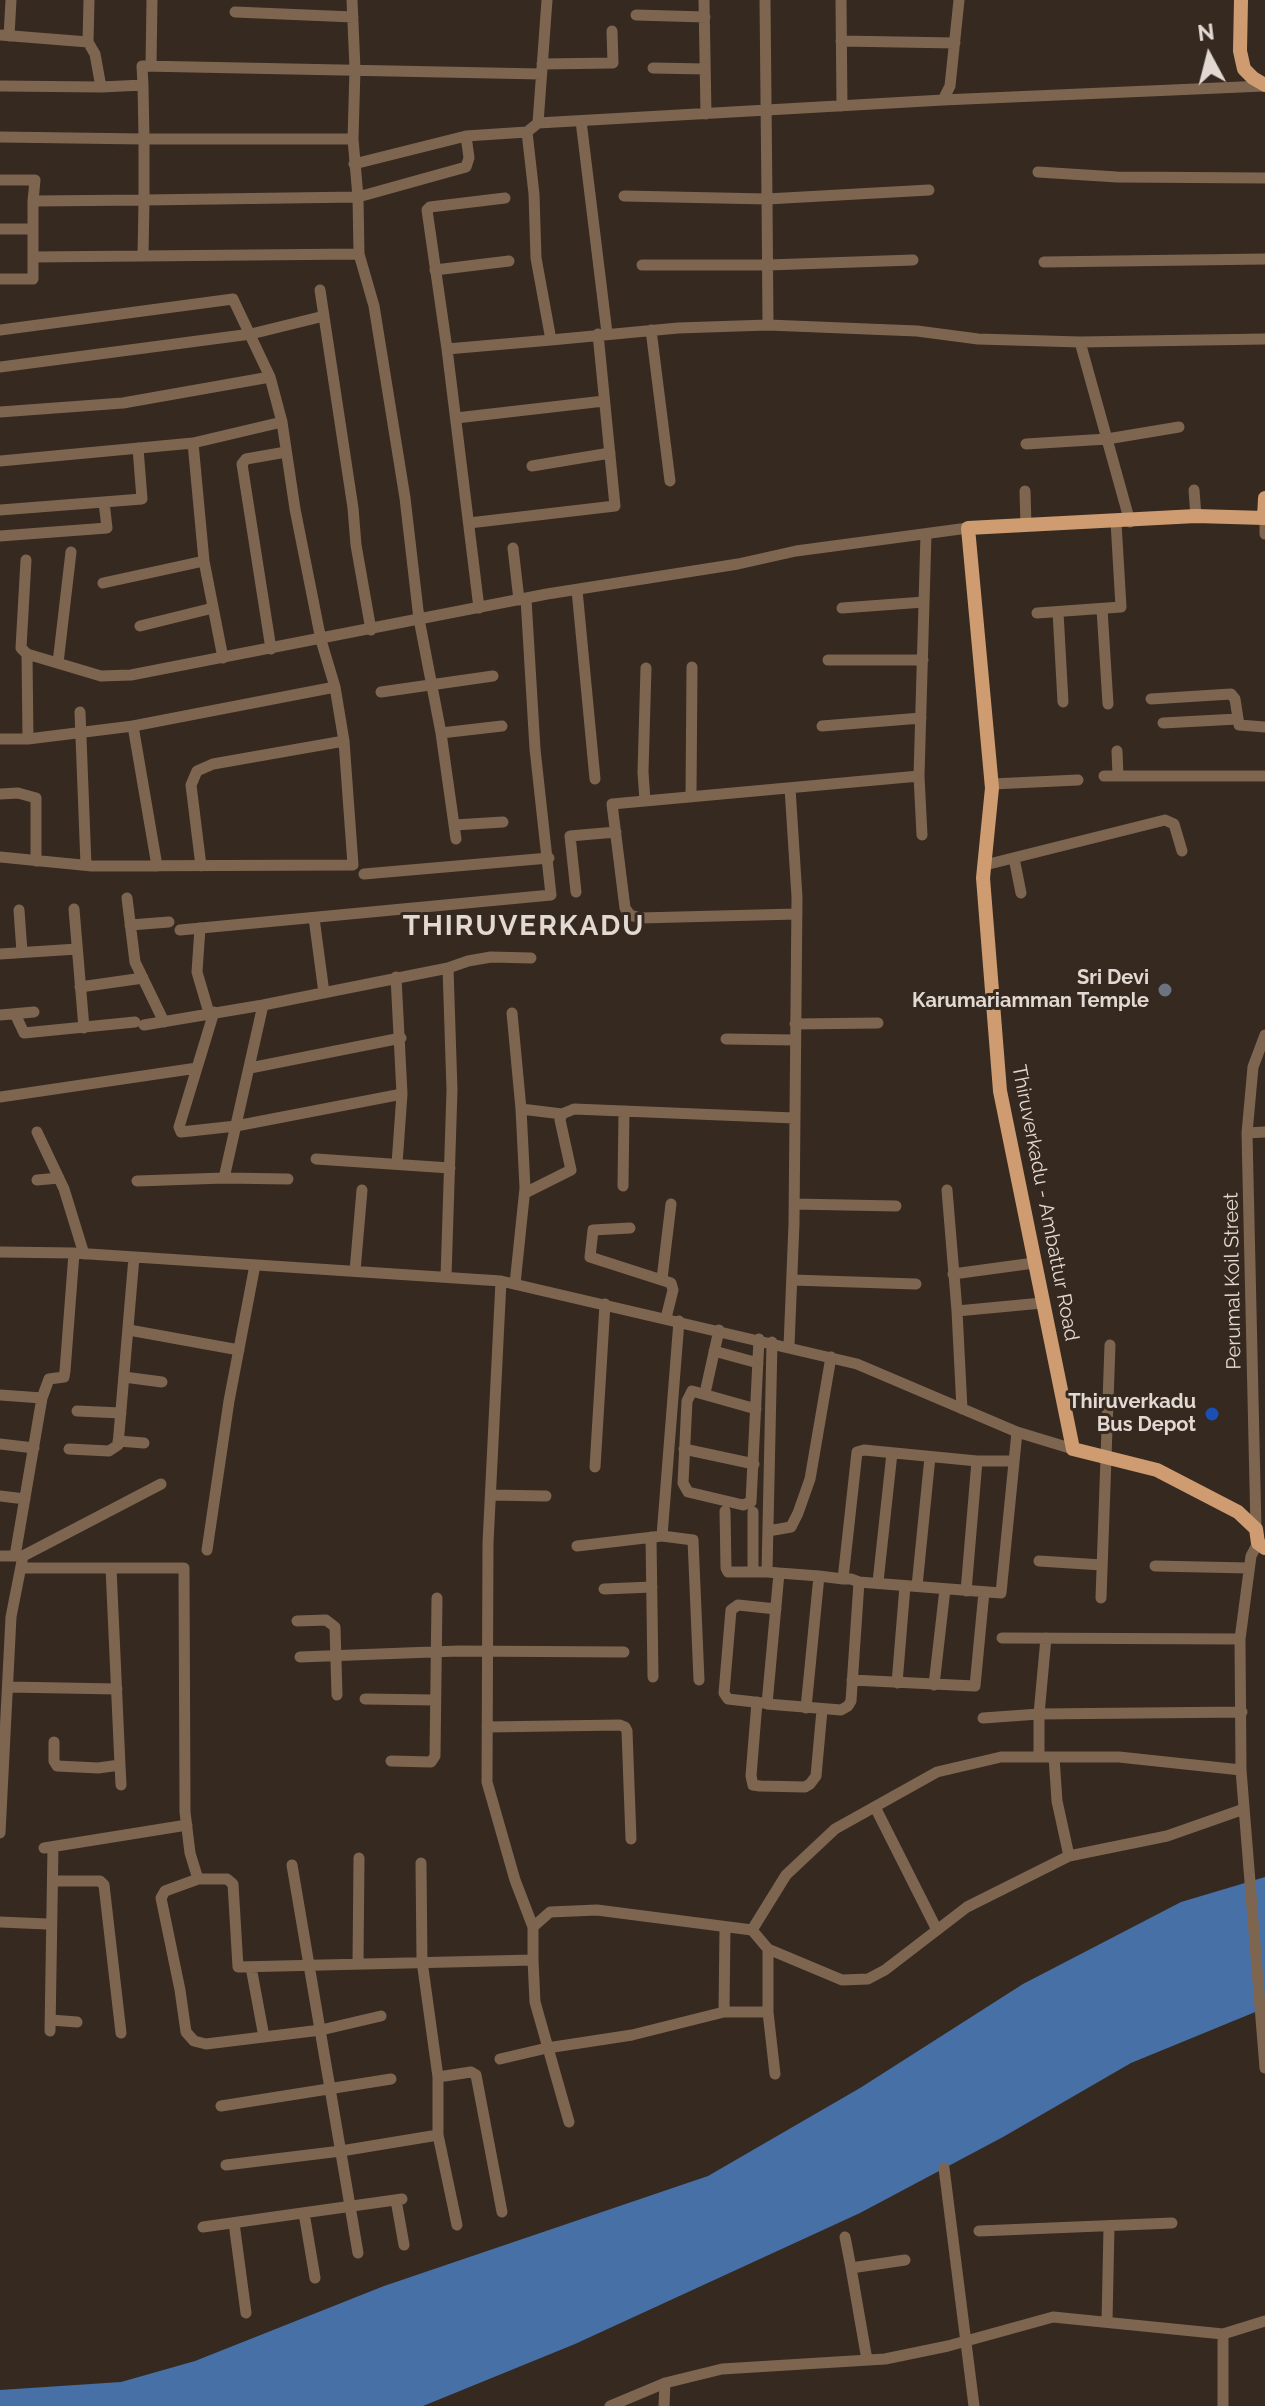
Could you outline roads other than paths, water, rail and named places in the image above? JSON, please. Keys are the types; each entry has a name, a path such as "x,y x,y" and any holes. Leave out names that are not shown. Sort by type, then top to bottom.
{"main road":[{"path":"1241,0 1240,51 1244,69 1265,85"},
{"path":"968,528 1196,516 1264,518 1265,498"},
{"name":"Thiruverkadu - Ambattur Road","path":"968,528 992,784 983,878 1000,1091 1073,1449"},
{"path":"1073,1449 1157,1470 1238,1512 1260,1540"}],"street":[{"path":"11,0 5,36 88,42"},
{"path":"89,0 88,42 95,54 101,87"},
{"path":"151,66 152,0"},
{"path":"352,0 355,69 353,139 359,254 374,306 405,498 419,619 441,733 456,839"},
{"path":"538,123 547,0"},
{"path":"704,0 706,114"},
{"path":"765,0 768,325"},
{"path":"841,0 842,106"},
{"path":"943,100 950,86 959,0"},
{"path":"235,12 353,17"},
{"path":"636,15 705,17"},
{"path":"143,256 142,66 541,69 613,63 612,31"},
{"path":"841,41 955,43"},
{"path":"653,68 705,69"},
{"path":"0,86 143,85"},
{"path":"354,164 466,136 527,132 538,123 1265,85"},
{"path":"469,523 615,506 581,121"},
{"path":"527,132 534,194 536,258 551,340"},
{"path":"33,201 358,197 466,167 469,158 466,136"},
{"path":"0,137 353,139"},
{"path":"1038,172 1117,177 1265,178"},
{"path":"0,180 35,180 33,279 0,279"},
{"path":"624,196 767,199 929,190"},
{"path":"479,608 447,349 426,212 428,208 505,198"},
{"path":"0,229 33,229"},
{"path":"33,257 359,254"},
{"path":"1044,262 1265,259"},
{"path":"642,265 913,260"},
{"path":"435,270 509,261"},
{"path":"320,290 371,630"},
{"path":"0,330 233,299 270,377 282,422 321,640 335,687 344,741 353,865 86,865 0,857"},
{"path":"0,367 251,334 324,316"},
{"path":"447,349 651,330 768,325 917,331 978,339 1080,342 1265,339"},
{"path":"651,330 670,481"},
{"path":"1037,613 1119,608 1122,604 1123,522 1107,439 1080,342"},
{"path":"0,412 123,403 270,377"},
{"path":"456,418 604,401"},
{"path":"0,461 193,443 282,422"},
{"path":"1026,444 1107,439 1179,427"},
{"path":"193,443 204,561 223,658"},
{"path":"0,510 142,499 138,448"},
{"path":"271,649 242,464 246,459 286,452"},
{"path":"532,466 610,453"},
{"path":"1194,490 1196,516"},
{"path":"1025,491 1026,526"},
{"path":"0,536 107,528 104,502"},
{"path":"1264,518 1265,534"},
{"path":"26,560 21,648 27,654 101,676 131,675 522,599 738,564 796,551 968,528"},
{"path":"922,835 919,776 926,534"},
{"path":"180,930 550,896 549,858 535,749 522,599 513,548"},
{"path":"58,663 71,552"},
{"path":"103,583 204,561"},
{"path":"577,590 595,779"},
{"path":"842,608 924,602"},
{"path":"140,626 213,608"},
{"path":"1102,609 1108,704"},
{"path":"1058,612 1063,702"},
{"path":"27,654 28,739"},
{"path":"828,660 923,660"},
{"path":"691,797 692,667"},
{"path":"645,801 646,668"},
{"path":"381,692 493,676"},
{"path":"0,739 28,739 133,726 335,687"},
{"path":"1151,699 1231,694 1242,727 1265,727"},
{"path":"80,712 86,865"},
{"path":"822,726 921,718"},
{"path":"1163,723 1237,719"},
{"path":"133,726 157,866"},
{"path":"441,733 502,726"},
{"path":"201,866 191,785 197,771 213,764 344,741"},
{"path":"1117,751 1118,776"},
{"path":"797,914 640,918 630,915 625,908 612,804 919,776"},
{"path":"1104,776 1265,776"},
{"path":"992,784 1078,780"},
{"path":"789,1346 797,914 790,788"},
{"path":"0,794 18,793 36,798 36,861"},
{"path":"985,865 1165,820 1174,824 1182,851"},
{"path":"454,825 503,822"},
{"path":"576,892 570,836 616,832"},
{"path":"364,874 549,858"},
{"path":"1014,858 1021,893"},
{"path":"127,898 135,962 164,1022"},
{"path":"74,909 84,1028"},
{"path":"19,910 22,952"},
{"path":"314,918 324,993"},
{"path":"130,925 169,922"},
{"path":"200,928 197,972 212,1013 179,1130 185,1132 236,1126 402,1094"},
{"path":"0,954 77,949"},
{"path":"15,1014 24,1033 164,1022 324,993 491,957 531,958"},
{"path":"446,1277 452,1090 448,968"},
{"path":"396,977 402,1094 397,1164"},
{"path":"80,987 143,978"},
{"path":"224,1178 263,1005"},
{"path":"0,1015 34,1012"},
{"path":"512,1013 525,1193 515,1284"},
{"path":"795,1024 878,1023"},
{"name":"Perumal Koil Street","path":"1260,1540 1247,1133 1253,1067 1265,1035"},
{"path":"250,1068 401,1038"},
{"path":"726,1039 795,1040"},
{"path":"0,1097 197,1068"},
{"path":"521,1109 562,1114 579,1108 794,1118"},
{"path":"623,1186 624,1111"},
{"path":"525,1193 571,1170 561,1126 562,1114"},
{"path":"0,1833 3,1727 8,1687 4,1658 20,1560 25,1499 42,1398 49,1379 64,1377 79,1254 59,1178 37,1132"},
{"path":"1247,1133 1265,1132"},
{"path":"316,1159 450,1168"},
{"path":"37,1180 59,1178"},
{"path":"137,1181 288,1179"},
{"path":"355,1271 362,1190"},
{"path":"947,1190 962,1409"},
{"path":"662,1279 671,1204"},
{"path":"794,1204 896,1206"},
{"path":"630,1228 593,1230 590,1258 671,1283 674,1287 666,1318"},
{"path":"0,1252 134,1257 501,1281 857,1364 1017,1432 1073,1449"},
{"path":"69,1449 109,1451 116,1447 134,1257"},
{"path":"953,1274 1034,1263"},
{"path":"207,1550 255,1265"},
{"path":"792,1280 916,1284"},
{"path":"501,1281 491,1495 487,1782 515,1880 533,1927 535,2002 569,2122"},
{"path":"957,1311 1042,1303"},
{"path":"595,1467 605,1304"},
{"path":"653,1677 652,1587 679,1321"},
{"path":"129,1330 239,1350"},
{"path":"705,1393 719,1330"},
{"path":"756,1409 692,1391 684,1449 683,1483 688,1492 743,1505 751,1502 754,1464 759,1339"},
{"path":"772,1342 768,1531 776,1609 751,1776 753,1785 805,1787 810,1784 816,1776 822,1710"},
{"path":"1101,1598 1110,1345"},
{"path":"714,1351 758,1363"},
{"path":"768,1531 791,1527 798,1513 810,1479 831,1357"},
{"path":"124,1377 162,1382"},
{"path":"0,1395 42,1398"},
{"path":"77,1411 121,1413"},
{"path":"725,1511 728,1572 773,1572 1001,1593 1017,1432"},
{"path":"118,1441 144,1443"},
{"path":"0,1444 34,1448"},
{"path":"684,1449 754,1464"},
{"path":"843,1579 857,1452 1012,1461"},
{"path":"878,1582 892,1453"},
{"path":"897,1683 930,1457"},
{"path":"966,1591 977,1461"},
{"path":"20,1560 161,1484"},
{"path":"491,1495 546,1496"},
{"path":"0,1496 25,1499"},
{"path":"753,1512 753,1572"},
{"path":"577,1546 656,1537 693,1540 699,1680"},
{"path":"1260,1540 1251,1556 1240,1639 1241,1770 1265,2068"},
{"path":"0,1556 111,1568 184,1568 187,1825 190,1853 198,1879"},
{"path":"1039,1561 1102,1565"},
{"path":"1155,1566 1249,1568"},
{"path":"111,1568 121,1785"},
{"path":"806,1708 819,1576"},
{"path":"776,1609 738,1605 731,1610 724,1693 728,1699 841,1710 848,1706 852,1680 859,1582"},
{"path":"604,1589 652,1587"},
{"path":"934,1685 945,1589"},
{"path":"852,1680 975,1686 984,1592"},
{"path":"391,1761 431,1762 434,1759 437,1598"},
{"path":"297,1621 326,1620 335,1627 337,1695"},
{"path":"1002,1638 1240,1639"},
{"path":"1039,1756 1039,1714 1046,1638"},
{"path":"300,1657 624,1652"},
{"path":"8,1687 117,1689"},
{"path":"365,1699 435,1700"},
{"path":"983,1718 1039,1714 1242,1712"},
{"path":"487,1727 625,1727 631,1839"},
{"path":"54,1742 57,1766 98,1768 120,1765"},
{"path":"752,1930 786,1875 835,1829 937,1772 1001,1757 1039,1756 1119,1757 1241,1770"},
{"path":"1054,1757 1057,1801 1069,1856"},
{"path":"875,1807 937,1930"},
{"path":"533,1927 550,1912 597,1910 752,1930 768,1949 842,1980 868,1979 967,1907 1069,1856 1167,1836 1244,1809"},
{"path":"77,2022 50,2025 54,1881 49,1848 187,1825"},
{"path":"358,1963 359,1858"},
{"path":"421,1863 422,1961 438,2077 438,2135 457,2225"},
{"path":"292,1865 358,2253"},
{"path":"381,2016 321,2030 206,2044 194,2041 186,2032 161,1898 165,1891 198,1879 231,1880 238,1967 533,1960"},
{"path":"54,1881 100,1881 104,1885 121,2033"},
{"path":"0,1922 47,1924"},
{"path":"724,2012 725,1927"},
{"path":"768,1949 768,2012 775,2074"},
{"path":"251,1967 264,2037"},
{"path":"500,2059 632,2035 724,2012 768,2012"},
{"path":"438,2077 471,2072 476,2075 502,2212"},
{"path":"221,2106 391,2079"},
{"path":"226,2165 438,2135"},
{"path":"944,2168 974,2406"},
{"path":"203,2227 399,2200 404,2245"},
{"path":"304,2213 315,2278"},
{"path":"234,2223 246,2313"},
{"path":"979,2231 1172,2223"},
{"path":"1107,2322 1109,2227"},
{"path":"845,2237 867,2360"},
{"path":"851,2268 905,2260"},
{"path":"610,2406 665,2383 722,2369 867,2360 965,2342 1053,2317 1223,2334 1265,2321"},
{"path":"1223,2334 1223,2406"},
{"path":"664,2406 665,2383"}],"water":[{"path":"1265,1877 1265,2008 1131,2063 1003,2137 860,2213 575,2344 423,2406 0,2406 0,2390 121,2382 195,2361 384,2286 708,2176 860,2088 1023,1984 1181,1902"}],"place":[{"name":"Sri Devi Karumariamman Temple","path":"1165,990"},
{"name":"Thiruverkadu Bus Depot","path":"1212,1414"}],"district":[{"name":"THIRUVERKADU","path":"524,927"}]}
